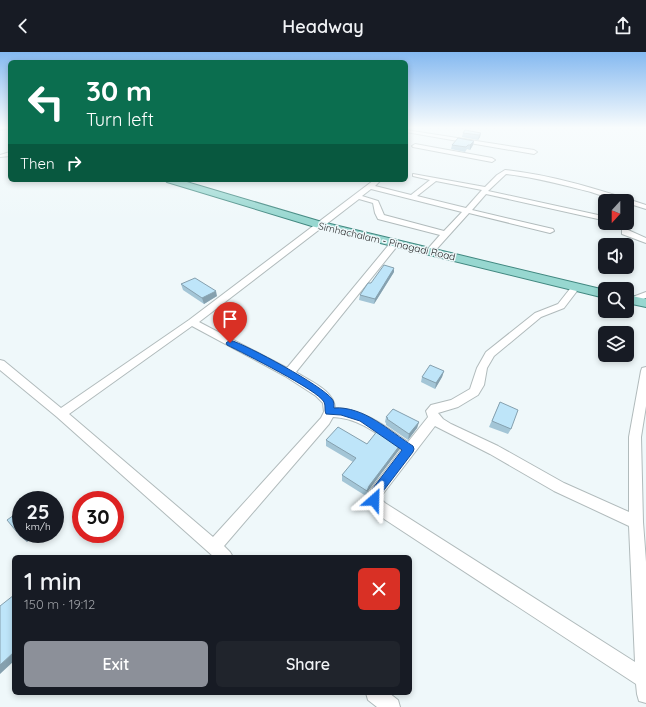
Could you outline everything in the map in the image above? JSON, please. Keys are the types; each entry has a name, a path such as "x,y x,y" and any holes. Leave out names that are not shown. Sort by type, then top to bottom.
{"main road":[{"name":"Simhachalam - Pinagadi Road","path":"176,182 319,225 598,292"}],"street":[{"path":"485,159 492,160"},
{"path":"430,251 466,210 499,176 505,172 512,172 565,184 601,194"},
{"path":"415,175 598,217"},
{"path":"412,197 435,179"},
{"path":"62,414 192,322 376,182"},
{"path":"370,187 550,231"},
{"path":"356,196 376,202 380,217 445,234"},
{"path":"634,203 646,207"},
{"path":"625,232 646,241"},
{"path":"289,373 395,243"},
{"path":"576,287 561,306 538,315 490,354 482,368 478,385 474,392 454,404 435,408 432,411 434,418 447,427 494,450 559,487 636,522"},
{"path":"192,322 289,373 329,401 330,412 325,421 214,547"},
{"path":"0,364 62,414 223,555"},
{"path":"645,381 635,437 641,488 636,522 645,687"},
{"path":"330,412 341,411 364,418 409,449"},
{"path":"434,418 376,492 374,500 380,508 645,687"},
{"path":"378,695 391,707"}],"building":[{"path":"384,265 394,268 375,299 360,295 368,283 371,283"},
{"path":"195,278 216,291 202,298 181,284"},
{"path":"430,365 444,371 436,383 422,377"},
{"path":"500,402 518,410 511,429 492,421"},
{"path":"393,409 419,422 409,434 387,419 388,418 386,417"},
{"path":"338,427 367,444 378,430 400,445 369,486 367,491 342,475 356,458 326,440"},
{"path":"12,516 12,526 7,520"},
{"path":"12,597 12,654 0,665 0,606"}],"route":[{"path":"230,343 289,373 320,393 329,401 330,412 341,411 364,418 409,449 376,492 374,500"}]}
